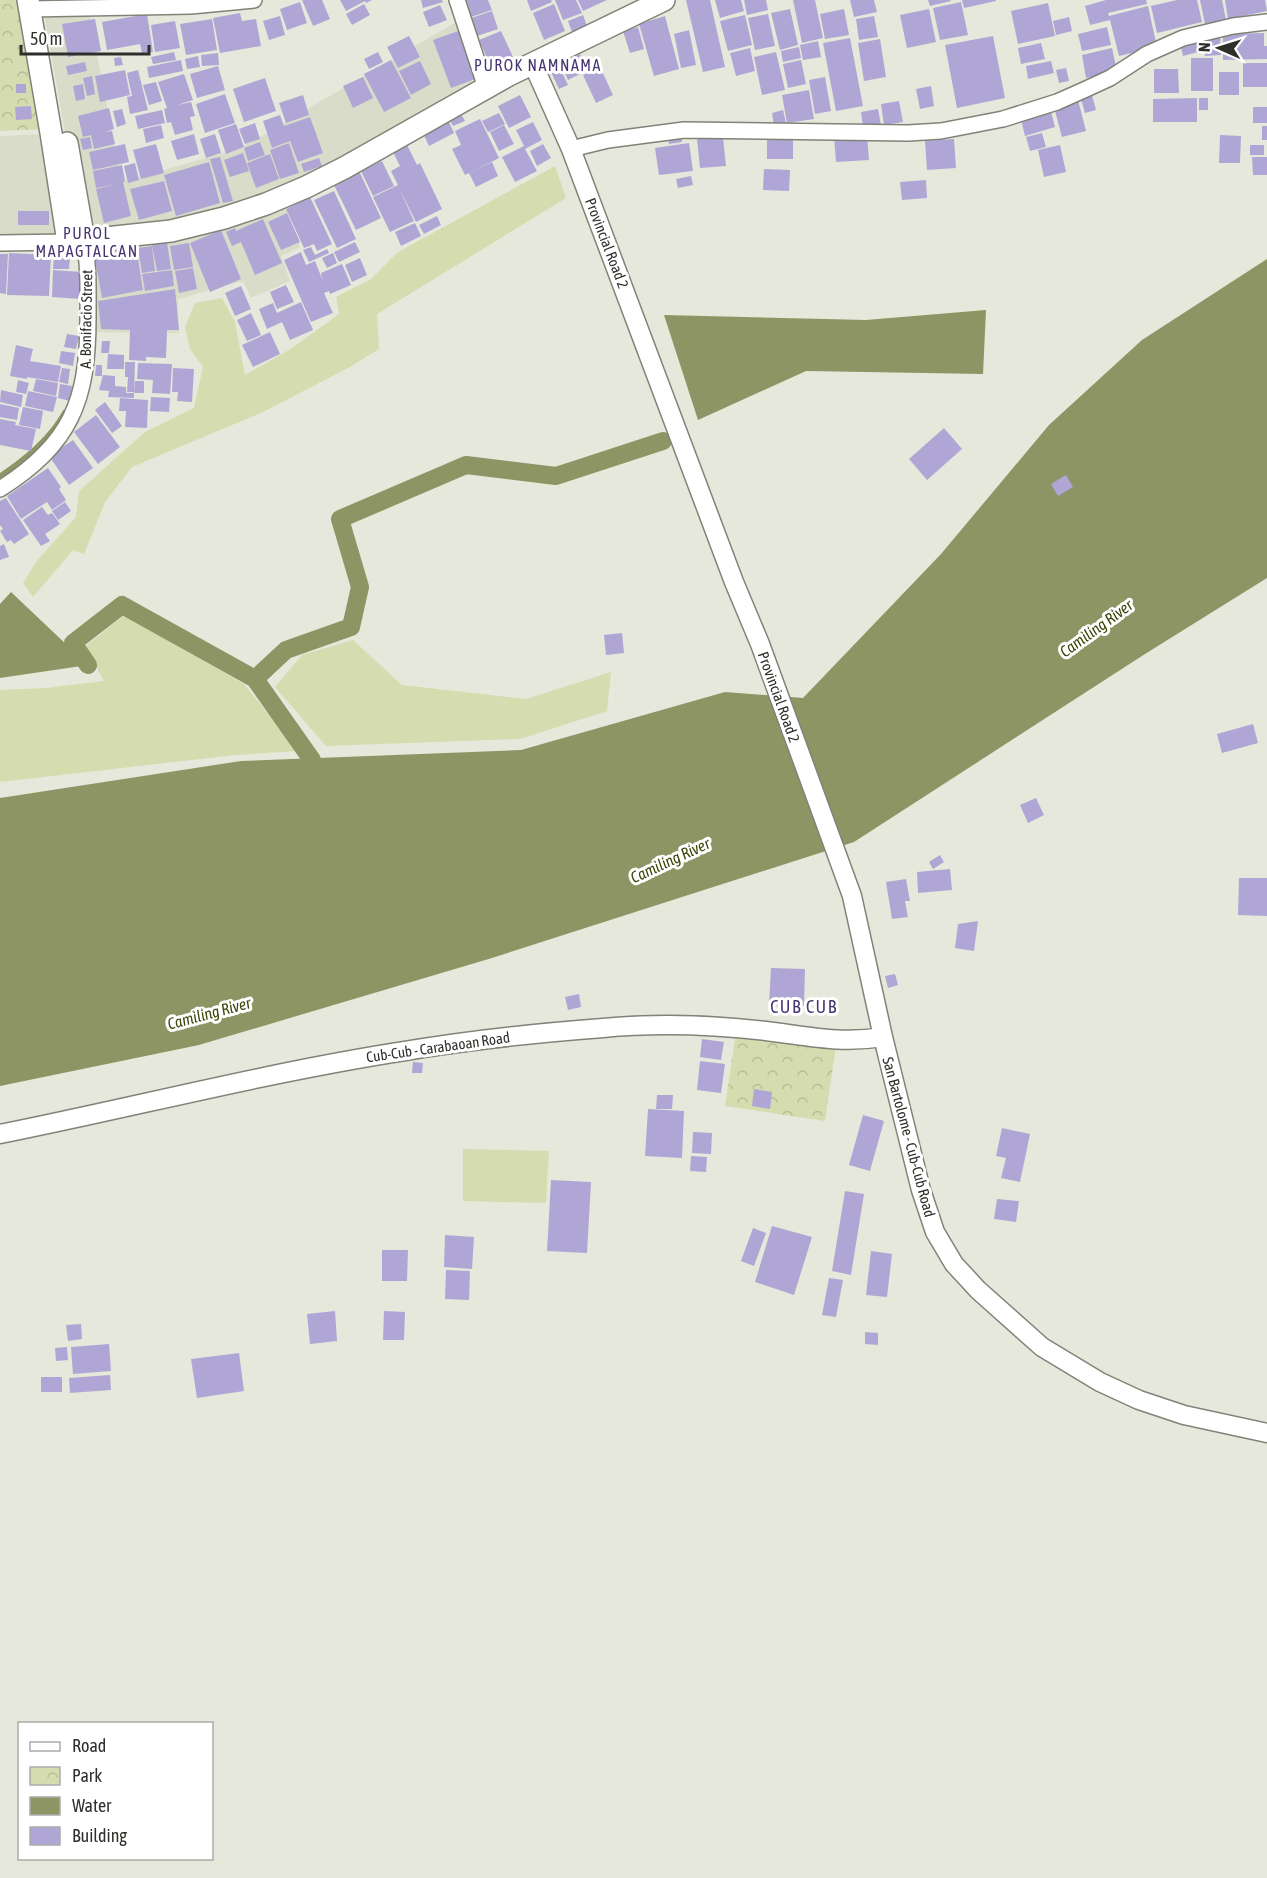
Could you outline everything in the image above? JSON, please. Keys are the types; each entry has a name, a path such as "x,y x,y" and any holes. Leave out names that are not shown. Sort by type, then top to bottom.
{"main road":[{"path":"35,4 51,133 80,247 171,231 224,218 266,204 344,168 486,88 664,0"}],"street":[{"path":"35,4 191,6 254,0"},
{"path":"457,0 486,88"},
{"path":"571,149 608,140 684,130 908,133 975,126 1057,102 1110,78 1147,54 1183,38 1233,26 1267,21"},
{"name":"Provincial Road 2","path":"533,64 571,149 734,582 760,644 852,896"},
{"path":"0,243 80,247"},
{"name":"A. Bonifacio Street","path":"0,489 32,467 59,437 82,389 87,354 80,247"},
{"name":"San Bartolome - Cub-Cub Road","path":"852,896 883,1037 921,1190 935,1232 954,1264 978,1290 1042,1347 1100,1382 1139,1400 1184,1415 1267,1432"},
{"name":"Cub-Cub - Carabaoan Road","path":"0,1134 295,1071 403,1051 516,1036 606,1027 645,1026 742,1029 841,1041 883,1037"}],"shaded area":[{"path":"88,6 121,182 239,149 463,18 486,88 282,197 300,247 281,256 290,281 251,298 243,281 178,299 179,333 88,332 84,240 43,8"},
{"path":"47,134 63,237 0,238 0,136"}],"green space":[{"path":"0,0 22,0 46,129 0,131"},
{"path":"555,166 566,198 377,314 379,349 350,367 263,412 132,467 105,502 84,554 73,550 33,597 23,583 36,562 76,517 79,491 145,432 194,408 203,367 190,349 185,327 195,303 222,298 235,322 245,375 289,350 339,314 336,297 371,279 398,252"},
{"path":"124,615 244,684 298,751 235,755 0,782 0,690 46,688 104,681 85,647"},
{"path":"353,640 402,685 526,699 611,672 607,711 520,739 326,746 275,687 302,655"},
{"path":"736,1032 836,1046 825,1121 725,1106"},
{"path":"463,1149 549,1151 546,1203 463,1201"}],"water":[{"name":"Camiling River","path":"1267,259 1267,578 854,842 492,958 199,1045 0,1086 0,798 241,761 521,750 725,692 803,698 941,554 1049,425 1142,340"},
{"path":"986,310 983,374 806,371 698,420 664,315 866,320"},
{"path":"11,592 88,665 0,678 0,604"}],"building":[{"path":"302,0 322,0 330,19 313,26"},
{"path":"340,0 372,0 366,3 365,1 346,11"},
{"path":"421,0 442,0 443,2 423,8"},
{"path":"462,0 488,0 492,10 468,18"},
{"path":"527,0 551,0 552,2 531,11"},
{"path":"555,0 576,0 582,13 563,20"},
{"path":"578,0 607,0 583,11"},
{"path":"686,0 710,0 725,67 703,72"},
{"path":"715,0 741,0 744,11 720,18"},
{"path":"744,0 766,0 768,10 747,15"},
{"path":"793,0 815,0 823,38 802,43"},
{"path":"850,0 874,0 877,12 854,17"},
{"path":"928,0 950,0 951,1 930,6"},
{"path":"962,0 996,0 996,1 964,8"},
{"path":"1106,0 1146,0 1147,4 1108,13 1109,16 1148,6 1157,47 1119,56 1110,20 1090,25 1085,6"},
{"path":"1177,0 1197,0 1202,22 1157,33 1151,6"},
{"path":"1200,0 1222,0 1226,20 1205,24"},
{"path":"1225,0 1265,0 1267,11 1228,19"},
{"path":"300,2 307,23 287,30 280,9"},
{"path":"961,2 968,35 940,40 933,8"},
{"path":"1048,3 1055,36 1018,44 1011,11"},
{"path":"364,4 370,15 352,25 346,14"},
{"path":"554,4 565,31 544,40 533,13"},
{"path":"440,5 447,20 429,27 423,12"},
{"path":"790,9 798,45 780,50 771,13"},
{"path":"844,9 849,35 825,39 820,14"},
{"path":"929,9 936,42 907,48 900,15"},
{"path":"492,11 498,29 477,36 471,18"},
{"path":"240,13 242,21 256,19 261,46 220,53 213,18"},
{"path":"147,14 153,52 142,53 140,44 107,50 102,22"},
{"path":"768,14 775,46 755,50 748,18"},
{"path":"583,15 587,26 572,32 568,21"},
{"path":"745,15 752,45 728,51 720,21"},
{"path":"280,16 285,35 269,40 263,21"},
{"path":"665,16 679,69 654,76 639,24"},
{"path":"874,16 878,37 859,40 856,19"},
{"path":"1069,17 1072,31 1056,35 1053,21"},
{"path":"95,19 101,51 68,57 62,24"},
{"path":"212,19 217,50 186,55 180,24"},
{"path":"175,21 180,48 155,52 151,25"},
{"path":"638,27 644,49 630,53 623,31"},
{"path":"1107,27 1111,45 1082,51 1078,34"},
{"path":"461,30 478,78 451,88 433,40"},
{"path":"689,30 696,65 681,68 674,34"},
{"path":"501,31 513,57 491,67 479,40"},
{"path":"1264,33 1267,59 1223,60 1223,34"},
{"path":"1204,34 1220,34 1221,55 1205,56"},
{"path":"409,36 420,57 398,68 387,47"},
{"path":"993,36 1005,98 957,108 945,45"},
{"path":"850,38 863,106 836,111 823,43"},
{"path":"1199,38 1202,51 1183,56 1180,42"},
{"path":"880,39 886,77 864,81 858,43"},
{"path":"818,41 821,57 803,60 800,45"},
{"path":"1041,43 1045,59 1021,64 1018,48"},
{"path":"799,47 801,58 783,62 781,51"},
{"path":"750,48 755,71 736,76 730,53"},
{"path":"1112,48 1117,71 1086,78 1082,55"},
{"path":"174,52 176,60 153,64 151,57"},
{"path":"378,52 383,62 369,69 364,59"},
{"path":"776,52 785,90 762,95 754,57"},
{"path":"218,53 219,65 202,66 201,55"},
{"path":"580,54 588,70 568,80 561,63"},
{"path":"198,56 200,67 187,69 185,59"},
{"path":"121,57 123,65 115,66 114,58"},
{"path":"1191,58 1213,58 1213,91 1191,91"},
{"path":"181,60 183,71 149,78 147,67"},
{"path":"391,60 411,98 384,112 364,74"},
{"path":"801,60 806,84 788,88 783,64"},
{"path":"420,61 431,84 411,95 399,71"},
{"path":"1051,61 1054,73 1028,79 1026,66"},
{"path":"85,62 87,71 68,75 66,66"},
{"path":"1243,63 1267,63 1267,87 1243,87"},
{"path":"218,66 225,90 197,98 190,74"},
{"path":"600,67 613,95 596,103 583,75"},
{"path":"560,68 568,85 559,89 551,72"},
{"path":"1066,68 1069,81 1059,83 1056,70"},
{"path":"1154,69 1178,69 1179,93 1154,93"},
{"path":"125,70 130,95 100,102 95,76"},
{"path":"138,70 148,110 130,114 127,97 132,96 127,73"},
{"path":"1219,72 1239,72 1239,95 1219,95"},
{"path":"184,74 193,100 177,105 191,102 195,116 190,117 193,130 175,135 171,122 167,123 164,109 167,108 158,82"},
{"path":"92,76 95,94 87,96 83,78"},
{"path":"363,77 373,98 353,108 343,86"},
{"path":"825,77 831,111 815,114 809,80"},
{"path":"265,78 276,111 244,122 233,89"},
{"path":"156,82 162,101 149,105 143,85"},
{"path":"16,84 26,84 26,93 16,93"},
{"path":"83,84 85,99 76,101 73,86"},
{"path":"931,86 934,106 920,109 916,89"},
{"path":"809,90 814,119 787,123 782,95"},
{"path":"225,94 235,123 205,133 196,104"},
{"path":"303,95 309,115 286,123 279,103"},
{"path":"520,95 531,117 509,128 498,106"},
{"path":"1092,95 1096,110 1085,113 1081,99"},
{"path":"1197,98 1197,122 1153,122 1153,99"},
{"path":"1199,98 1208,98 1208,110 1199,110"},
{"path":"1078,100 1086,131 1062,137 1054,107"},
{"path":"899,101 903,122 884,125 881,104"},
{"path":"31,106 32,119 16,120 15,107"},
{"path":"1253,107 1267,107 1267,123 1253,123"},
{"path":"109,108 114,129 105,132 112,131 115,144 94,149 91,135 83,137 78,116"},
{"path":"1050,108 1055,127 1025,136 1020,116"},
{"path":"122,109 126,124 117,127 113,111"},
{"path":"878,109 881,125 863,128 861,112"},
{"path":"162,110 165,123 138,129 135,116"},
{"path":"783,110 786,123 774,125 772,113"},
{"path":"460,112 465,121 453,126 449,118"},
{"path":"499,113 505,124 488,132 482,121"},
{"path":"280,115 284,126 310,117 323,153 298,162 290,141 272,148 263,121"},
{"path":"480,119 499,158 465,175 452,149 461,145 455,131"},
{"path":"448,120 454,133 429,146 423,133"},
{"path":"533,122 542,140 525,149 537,171 515,182 502,157 524,146 516,130"},
{"path":"255,123 260,139 245,144 239,129"},
{"path":"236,124 244,147 226,154 218,130"},
{"path":"161,125 164,138 146,143 143,129"},
{"path":"504,125 514,144 499,151 490,132"},
{"path":"1262,126 1267,126 1267,140 1262,140"},
{"path":"681,132 682,142 669,144 667,134"},
{"path":"1042,133 1046,147 1030,151 1026,137"},
{"path":"194,134 199,154 177,160 171,141"},
{"path":"215,134 221,153 206,158 200,139"},
{"path":"867,135 869,160 836,162 834,137"},
{"path":"1220,135 1241,136 1240,163 1219,163"},
{"path":"90,137 92,148 83,150 80,139"},
{"path":"723,137 726,166 700,168 697,139"},
{"path":"767,137 793,137 793,159 767,159"},
{"path":"954,139 956,168 927,170 925,141"},
{"path":"260,142 265,155 248,161 244,148"},
{"path":"289,143 299,173 280,179 270,150"},
{"path":"689,143 693,171 659,175 655,148"},
{"path":"125,144 129,162 93,170 89,152"},
{"path":"156,144 164,173 141,179 133,150"},
{"path":"543,144 551,158 537,166 530,151"},
{"path":"407,145 417,165 420,163 442,209 416,222 399,188 414,221 390,232 373,197 398,185 391,171 400,166 393,152"},
{"path":"1060,145 1066,172 1044,177 1038,150"},
{"path":"1250,145 1264,145 1264,155 1250,155"},
{"path":"243,153 249,171 230,177 224,160"},
{"path":"270,154 279,179 256,188 247,163"},
{"path":"220,157 233,201 223,203 210,159"},
{"path":"1252,157 1267,157 1267,175 1253,175"},
{"path":"319,158 322,166 304,172 301,164"},
{"path":"382,161 394,186 373,196 361,171"},
{"path":"209,162 220,203 176,216 164,175"},
{"path":"492,162 498,176 476,187 469,173"},
{"path":"135,163 139,180 128,183 124,166"},
{"path":"122,165 125,181 123,182 131,216 104,223 96,189 113,185 96,188 93,171"},
{"path":"764,169 790,170 789,191 763,190"},
{"path":"359,171 381,218 356,230 333,183"},
{"path":"691,176 693,185 678,188 676,179"},
{"path":"926,180 927,198 902,200 900,182"},
{"path":"164,181 172,211 139,220 130,189"},
{"path":"334,191 356,239 337,248 314,200"},
{"path":"310,197 332,244 317,251 314,244 304,248 286,209"},
{"path":"18,211 49,211 49,225 18,225"},
{"path":"287,213 300,242 281,250 268,222"},
{"path":"437,216 441,225 424,234 419,225"},
{"path":"263,219 282,263 255,275 241,242 232,246 226,232 235,228 236,231"},
{"path":"415,223 421,236 401,246 395,232"},
{"path":"221,230 241,279 210,292 190,243"},
{"path":"167,242 171,269 157,271 152,245"},
{"path":"355,242 360,252 339,262 334,252"},
{"path":"189,243 193,267 174,270 170,246"},
{"path":"136,246 143,290 102,298 94,253"},
{"path":"152,246 155,271 142,273 138,248"},
{"path":"311,247 315,255 327,249 329,253 309,262 303,250"},
{"path":"301,252 306,265 315,261 323,281 321,273 342,264 351,285 330,294 329,291 324,293 333,313 311,322 284,260"},
{"path":"9,253 51,255 49,296 7,295"},
{"path":"333,253 337,263 327,268 322,258"},
{"path":"0,254 8,254 6,294 0,293"},
{"path":"54,256 70,256 69,269 53,269"},
{"path":"360,258 367,275 352,282 345,265"},
{"path":"193,268 197,289 179,293 175,271"},
{"path":"53,270 82,272 80,299 52,297"},
{"path":"172,270 174,286 145,291 142,274"},
{"path":"286,285 294,302 277,309 270,292"},
{"path":"241,286 251,309 235,316 225,293"},
{"path":"175,289 179,330 167,330 166,358 146,357 146,361 129,360 130,330 101,329 98,301"},
{"path":"301,302 313,330 290,340 282,322 267,329 259,309 273,303 277,313"},
{"path":"251,313 261,335 247,341 237,320"},
{"path":"270,332 280,354 253,367 242,345"},
{"path":"67,334 79,336 76,349 64,347"},
{"path":"102,341 110,341 109,353 101,353"},
{"path":"16,345 33,349 30,361 61,366 58,382 10,376"},
{"path":"61,351 75,353 73,366 59,363"},
{"path":"108,354 124,355 124,369 107,369"},
{"path":"125,362 135,362 134,392 127,392 128,377 125,377"},
{"path":"138,363 172,364 170,394 152,393 153,380 137,379"},
{"path":"96,365 102,365 102,376 95,376"},
{"path":"62,368 70,369 68,384 59,382"},
{"path":"173,368 194,369 192,402 177,401 178,392 172,392"},
{"path":"103,375 115,376 115,386 126,387 126,393 134,393 134,398 108,397 109,391 99,390"},
{"path":"36,379 58,383 56,396 33,391"},
{"path":"18,380 29,383 26,394 16,392"},
{"path":"135,381 144,381 144,393 134,393"},
{"path":"60,384 72,386 70,401 58,398"},
{"path":"1,390 23,395 21,407 0,402"},
{"path":"28,391 57,397 53,412 25,406"},
{"path":"151,397 170,398 169,412 150,411"},
{"path":"120,398 148,400 147,428 125,427 126,411 119,411"},
{"path":"105,402 122,426 112,433 95,410"},
{"path":"0,404 19,408 17,420 0,417"},
{"path":"23,407 43,411 40,429 19,425"},
{"path":"96,415 120,447 98,464 74,432"},
{"path":"0,419 36,429 31,451 0,445"},
{"path":"944,428 962,449 927,480 909,459"},
{"path":"73,440 93,468 69,485 49,456"},
{"path":"48,468 61,487 59,489 66,500 52,510 47,502 21,519 7,496"},
{"path":"1066,475 1073,487 1058,496 1051,484"},
{"path":"6,498 29,534 14,544 11,540 7,542 0,531 3,529 0,525 0,501"},
{"path":"65,502 71,511 58,520 52,511"},
{"path":"42,507 48,515 52,513 60,524 45,534 50,541 41,546 23,520"},
{"path":"4,544 9,557 0,560 0,546"},
{"path":"622,633 624,653 606,655 604,635"},
{"path":"1253,724 1258,743 1222,753 1217,734"},
{"path":"1036,798 1044,815 1028,823 1020,805"},
{"path":"940,855 944,862 933,869 929,862"},
{"path":"950,869 952,890 918,893 917,872"},
{"path":"1239,878 1267,878 1267,916 1238,915"},
{"path":"906,879 910,901 905,901 908,917 892,919 886,882"},
{"path":"978,921 974,951 955,948 958,924"},
{"path":"771,968 805,969 804,1006 769,1005"},
{"path":"895,974 898,985 888,988 885,976"},
{"path":"579,994 581,1007 568,1010 565,997"},
{"path":"702,1039 724,1042 721,1060 700,1057"},
{"path":"700,1061 725,1064 721,1093 697,1090"},
{"path":"413,1062 423,1063 422,1073 412,1073"},
{"path":"754,1089 772,1092 770,1109 752,1106"},
{"path":"657,1095 673,1095 672,1109 656,1109"},
{"path":"648,1109 684,1111 682,1158 645,1156"},
{"path":"863,1115 884,1121 870,1171 849,1165"},
{"path":"1002,1128 1030,1134 1020,1182 1001,1178 1006,1158 996,1156"},
{"path":"693,1132 712,1133 711,1154 692,1153"},
{"path":"691,1156 707,1157 706,1172 690,1171"},
{"path":"551,1180 591,1182 587,1253 547,1251"},
{"path":"845,1191 864,1194 851,1275 832,1271"},
{"path":"997,1199 1019,1201 1016,1222 994,1219"},
{"path":"772,1226 812,1237 794,1295 755,1282"},
{"path":"753,1228 766,1233 754,1266 741,1261"},
{"path":"445,1235 474,1237 472,1269 444,1267"},
{"path":"382,1250 408,1250 407,1281 382,1281"},
{"path":"871,1251 892,1254 887,1297 866,1295"},
{"path":"446,1270 470,1271 469,1300 445,1299"},
{"path":"829,1278 843,1280 836,1317 822,1315"},
{"path":"335,1311 337,1341 310,1344 307,1314"},
{"path":"384,1311 405,1312 404,1340 383,1340"},
{"path":"81,1324 82,1339 68,1341 66,1325"},
{"path":"865,1332 878,1333 878,1345 865,1344"},
{"path":"109,1344 111,1371 73,1374 71,1347"},
{"path":"67,1347 68,1360 56,1361 55,1348"},
{"path":"239,1353 244,1391 197,1398 191,1359"},
{"path":"110,1375 111,1390 70,1393 69,1378"},
{"path":"41,1377 62,1377 62,1392 41,1392"}],"waterway":[{"path":"0,476 36,448 65,412"},
{"path":"312,760 255,679 286,650 351,627 360,587 340,519 466,465 556,476 663,441"},
{"path":"88,665 73,643 122,605 255,679"}],"district":[{"name":"PUROK NAMNAMA","path":"538,65"},
{"name":"PUROL MAPAGTALCAN","path":"87,242"},
{"name":"CUB CUB","path":"804,1006"}]}
